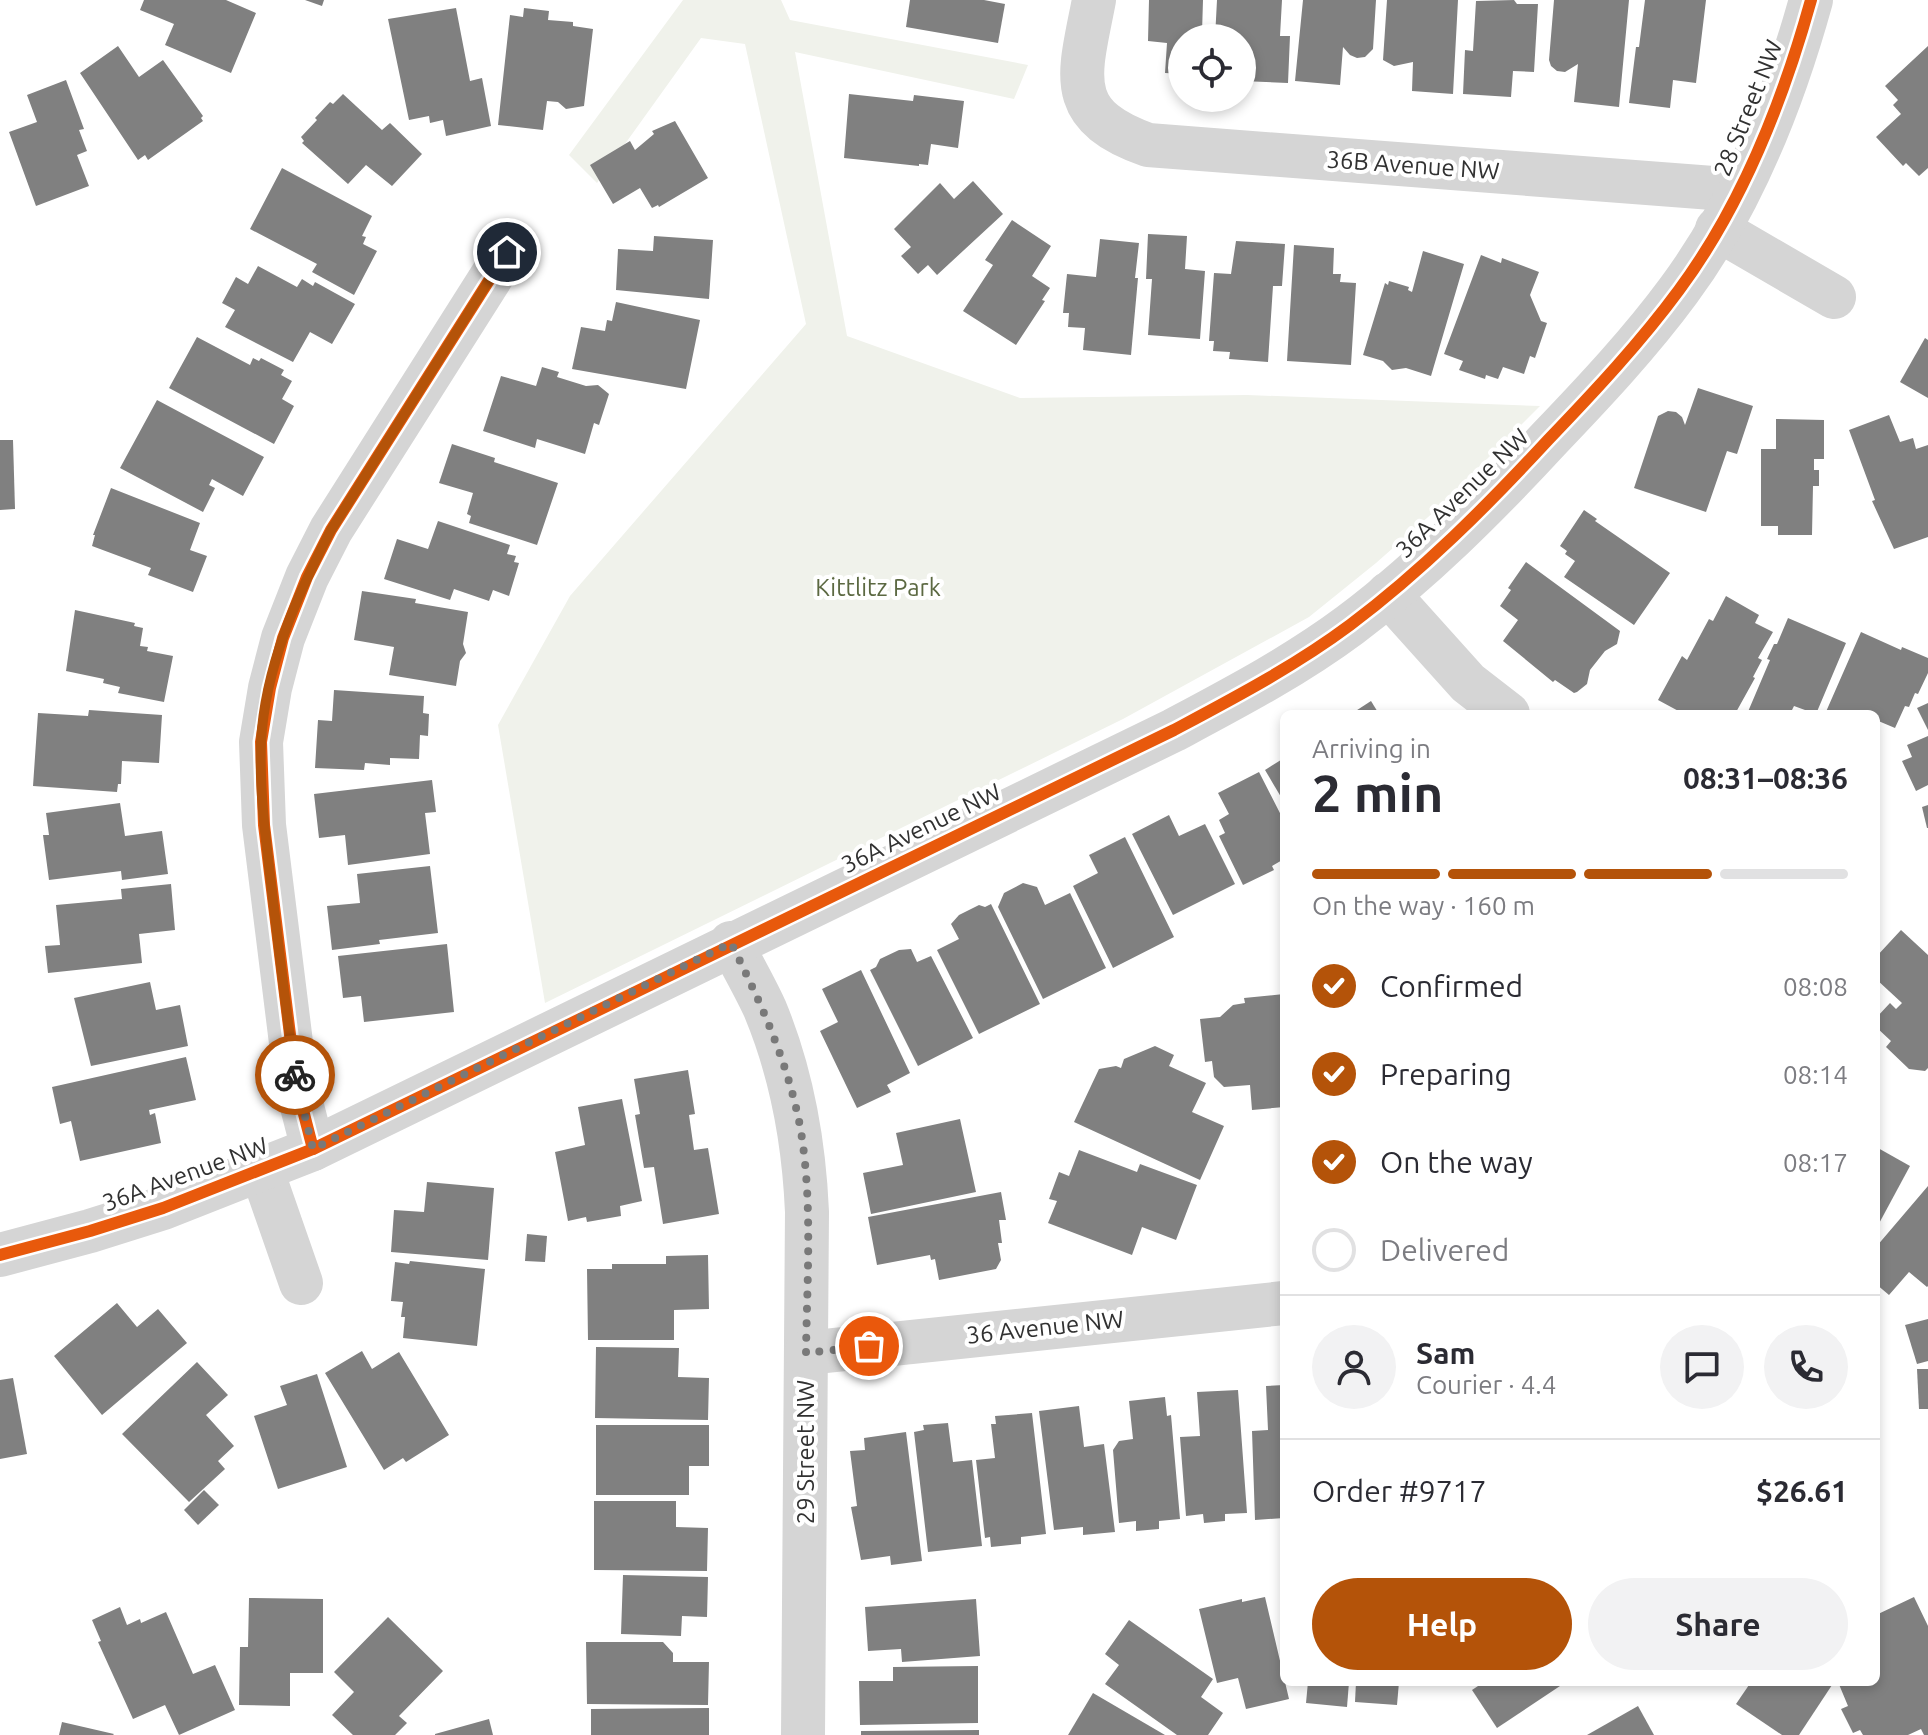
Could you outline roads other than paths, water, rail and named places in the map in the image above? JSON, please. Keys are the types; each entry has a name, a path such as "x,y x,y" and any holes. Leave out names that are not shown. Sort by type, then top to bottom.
{"street":[{"name":"36B Avenue NW","path":"1094,0 1084,52 1082,83 1085,97 1095,115 1106,126 1148,145 1739,190"},
{"name":"28 Street NW","path":"1717,229 1739,190 1779,98 1811,0"},
{"path":"1717,229 1834,297"},
{"name":"36A Avenue NW","path":"0,1255 90,1231 262,1171 313,1149 1237,697 1320,645 1388,594 1475,515 1642,337 1680,288 1717,229"},
{"path":"313,1149 296,1083 264,825 261,742 270,688 283,638 307,577 331,530 507,252"},
{"path":"1388,594 1468,683 1503,710"},
{"name":"29 Street NW","path":"731,943 768,1018 800,1126 807,1212 803,1735"},
{"path":"262,1171 301,1283"},
{"name":"36 Avenue NW","path":"806,1353 1280,1303"}],"park label":[{"name":"Kittlitz Park","path":"878,587"}]}
